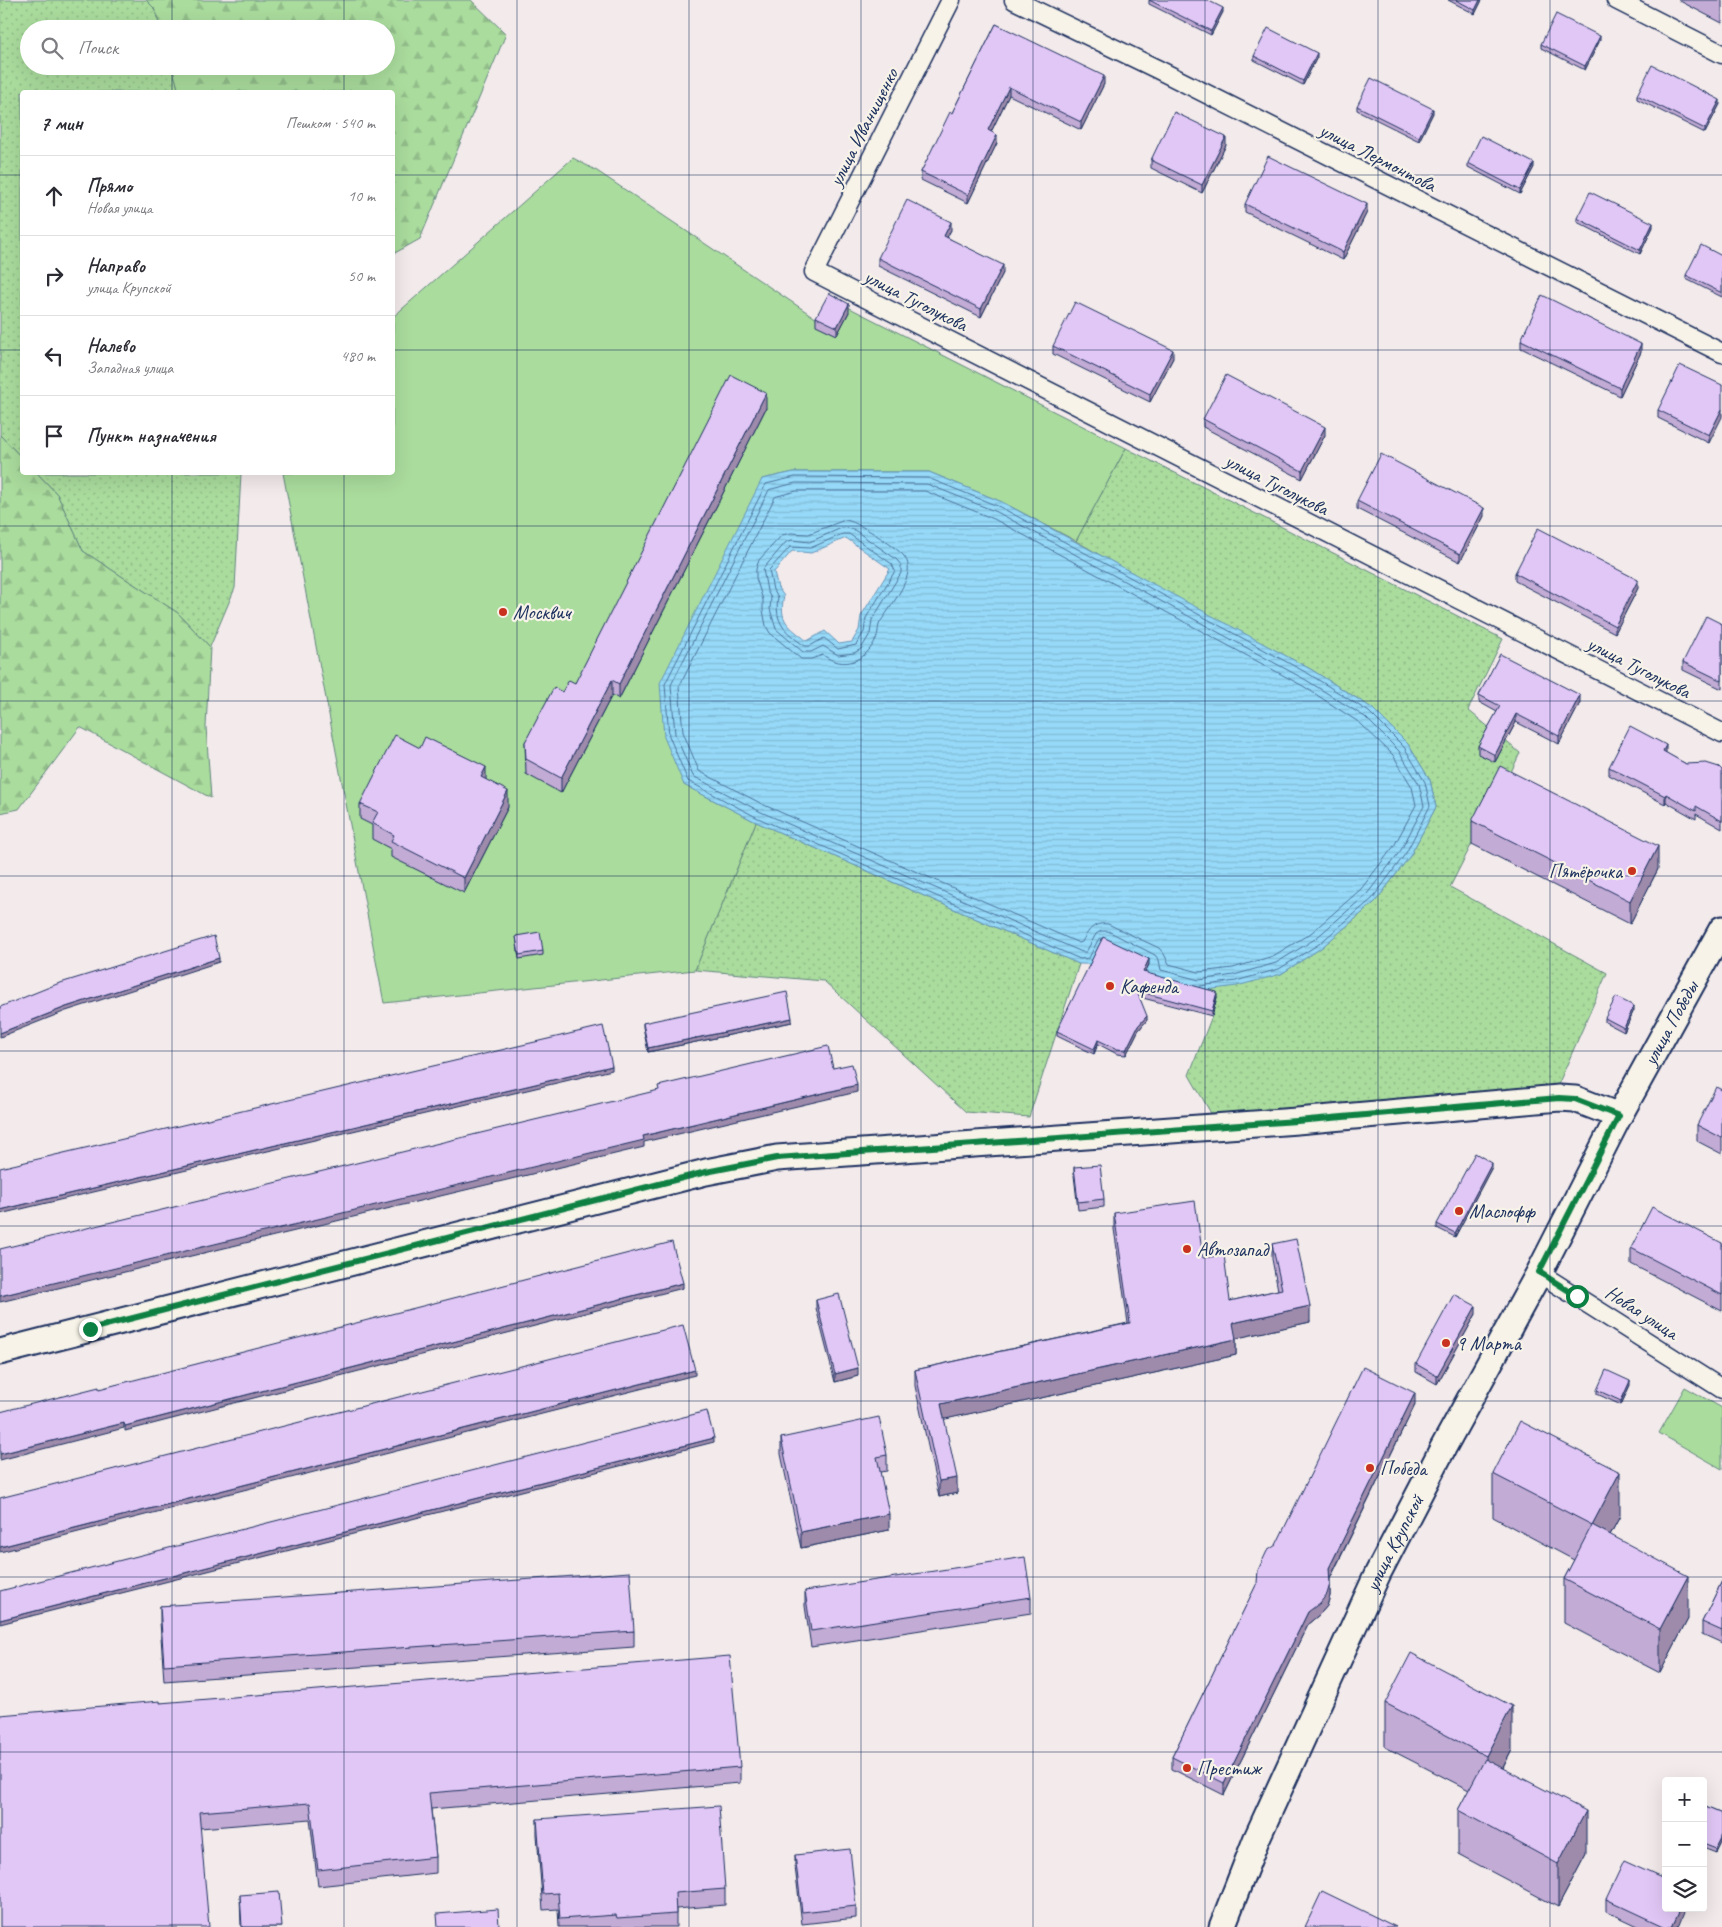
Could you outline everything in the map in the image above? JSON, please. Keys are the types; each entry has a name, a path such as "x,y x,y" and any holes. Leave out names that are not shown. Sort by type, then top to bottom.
{"street":[{"name":"улица Иванищенко","path":"814,272 950,0"},
{"name":"улица Лермонтова","path":"1014,0 1166,73 1722,353"},
{"path":"1616,0 1722,54"},
{"name":"улица Туголукова","path":"814,272 1722,733"},
{"name":"улица Победы","path":"1619,1116 1722,929"},
{"path":"0,1352 706,1172 777,1158 1287,1122 1559,1098 1575,1099 1619,1116"},
{"name":"улица Крупской","path":"1222,1927 1256,1840 1378,1573 1443,1448 1539,1272 1619,1116"},
{"name":"Новая улица","path":"1539,1272 1722,1389"}],"green space":[{"path":"0,0 146,0 154,8 158,20 20,20 20,75 174,75 178,90 20,90 20,456 0,435"},
{"path":"146,0 471,0 506,34 420,239 395,253 395,90 178,90 174,75 395,75 395,20 158,20 154,8"},
{"name":"Москвич","path":"573,158 597,171 817,319 828,297 1126,448 1076,541 1002,502 929,472 794,472 762,479 684,785 756,822 695,970 384,1003 283,475 395,475 395,315"},
{"path":"0,435 20,456 20,475 39,475 57,494 83,551 178,613 210,647 206,727 211,798 80,727 19,809 0,813"},
{"path":"1126,448 1503,639 1468,710 1520,753 1502,791 1499,790 1450,887 1607,973 1558,1085 1212,1115 1189,1075 1212,1016 1217,997 1198,991 1281,974 1321,948 1375,902 1410,856 1436,807 1430,780 1408,744 1372,708 1312,670 1150,584 1076,541"},
{"path":"39,475 241,475 235,588 210,647 178,613 83,551 57,494"},
{"path":"756,822 1079,964 1029,1117 966,1112 824,981 695,970"},
{"path":"1685,1387 1722,1408 1722,1469 1659,1433"}],"water":[{"path":"794,472 929,472 1002,502 1312,670 1372,708 1408,744 1430,780 1436,807 1410,856 1375,902 1321,948 1281,974 1237,986 1198,991 1148,978 1145,972 1149,965 1079,964 756,822 684,785 664,737 660,683 762,479","holes":["846,538 890,569 861,616 859,630 852,642 839,644 825,631 807,641 786,623 783,612 784,596 778,588 774,572 792,551 811,553"]}],"building":[{"path":"1149,0 1207,0 1223,8 1211,31"},
{"path":"1456,0 1480,0 1475,10"},
{"path":"1556,14 1600,36 1585,66 1541,44"},
{"path":"996,24 1104,76 1081,122 1009,87 988,130 997,135 968,195 921,172"},
{"path":"1268,28 1317,53 1303,81 1254,56"},
{"path":"1652,65 1720,100 1705,129 1637,95"},
{"path":"1371,78 1433,109 1419,137 1357,106"},
{"path":"1174,112 1226,137 1202,185 1151,160"},
{"path":"1481,136 1534,163 1520,190 1468,163"},
{"path":"1268,156 1367,204 1343,252 1245,204"},
{"path":"1590,192 1653,223 1640,250 1577,218"},
{"path":"907,200 951,222 944,236 1003,265 981,309 878,258"},
{"path":"1701,245 1722,256 1722,293 1686,275"},
{"path":"829,293 849,304 837,327 816,317"},
{"path":"1542,295 1641,344 1620,388 1521,340"},
{"path":"1075,302 1173,350 1150,394 1053,346"},
{"path":"1680,365 1722,385 1722,409 1709,435 1658,410"},
{"path":"731,375 766,393 619,684 612,680 561,778 526,759 525,742 554,687 562,692 569,680 575,683"},
{"path":"1226,375 1325,427 1302,471 1203,419"},
{"path":"1381,454 1484,508 1460,554 1357,501"},
{"path":"1538,528 1638,580 1615,626 1515,573"},
{"path":"1706,616 1722,624 1722,681 1683,662"},
{"path":"1500,654 1580,695 1559,736 1516,714 1495,755 1478,746 1500,706 1479,695"},
{"path":"1630,726 1666,745 1663,751 1686,764 1706,763 1719,767 1722,770 1722,821 1696,806 1696,811 1666,794 1665,796 1609,767"},
{"path":"395,735 420,748 425,737 486,767 481,777 508,791 464,878 391,841 394,835 372,823 378,812 360,804"},
{"path":"1500,766 1658,846 1630,901 1472,821"},
{"path":"540,932 543,951 519,955 516,936"},
{"path":"214,936 219,958 66,1007 0,1033 0,1007 57,984"},
{"name":"Кафенда","path":"1103,937 1149,959 1143,972 1217,992 1212,1011 1137,991 1147,1016 1138,1026 1126,1050 1117,1049 1098,1040 1094,1049 1057,1031"},
{"path":"787,992 792,1018 648,1048 643,1023"},
{"path":"1616,997 1634,1006 1624,1028 1605,1018"},
{"path":"603,1026 612,1066 0,1210 0,1168"},
{"path":"828,1046 833,1068 852,1064 857,1085 643,1136 644,1140 0,1296 0,1249 659,1090 658,1086"},
{"path":"1716,1087 1722,1090 1722,1138 1697,1125"},
{"path":"1475,1153 1492,1163 1455,1233 1437,1224"},
{"path":"1100,1165 1104,1199 1078,1202 1074,1167"},
{"path":"1195,1201 1203,1258 1224,1255 1230,1301 1282,1289 1272,1244 1296,1239 1310,1306 1233,1323 1236,1339 941,1404 957,1478 939,1481 915,1370 1130,1323 1114,1213"},
{"path":"1652,1207 1722,1243 1722,1295 1631,1248"},
{"path":"672,1242 683,1283 125,1426 124,1423 0,1454 0,1412 99,1387 99,1389"},
{"path":"839,1294 858,1368 835,1374 816,1300"},
{"name":"9 Марта","path":"1454,1294 1476,1306 1437,1376 1416,1364"},
{"path":"683,1325 695,1370 0,1547 0,1498"},
{"path":"1363,1367 1415,1393 1329,1568 1330,1584 1327,1594 1320,1603 1308,1612 1224,1783 1172,1757 1257,1583 1258,1570 1267,1551 1276,1545"},
{"path":"1606,1370 1630,1381 1621,1401 1597,1390"},
{"path":"707,1411 714,1438 0,1620 0,1591"},
{"path":"879,1417 887,1455 877,1457 889,1514 801,1532 781,1438"},
{"path":"1520,1421 1620,1472 1592,1525 1493,1474"},
{"path":"1592,1525 1688,1576 1660,1629 1564,1579"},
{"path":"1025,1557 1031,1597 811,1631 805,1591"},
{"path":"630,1572 634,1631 164,1665 160,1606"},
{"path":"1722,1581 1722,1631 1702,1622"},
{"path":"1411,1653 1512,1706 1486,1756 1385,1703"},
{"path":"730,1656 740,1767 429,1793 436,1857 318,1870 310,1803 199,1812 209,1927 0,1927 0,1715"},
{"path":"1485,1759 1586,1811 1558,1864 1458,1810"},
{"path":"719,1806 725,1889 675,1893 676,1914 617,1918 616,1915 560,1919 558,1893 543,1894 537,1819"},
{"path":"1707,1808 1722,1814 1722,1837 1716,1849 1707,1846"},
{"path":"850,1849 856,1906 802,1912 795,1855"},
{"path":"1624,1861 1662,1878 1662,1912 1679,1912 1672,1927 1666,1927 1606,1899"},
{"path":"1322,1891 1396,1927 1305,1927"},
{"path":"279,1892 282,1927 242,1927 240,1895"},
{"path":"498,1909 499,1927 438,1927 437,1914"}],"place":[{"name":"Москвич","path":"503,612"},
{"name":"Пятёрочка","path":"1632,871"},
{"name":"Кафенда","path":"1110,986"},
{"name":"Маслофф","path":"1459,1211"},
{"name":"Автозапад","path":"1187,1249"},
{"name":"9 Марта","path":"1446,1343"},
{"name":"Победа","path":"1370,1468"},
{"name":"Престиж","path":"1187,1768"}],"route":[{"path":"90,1329 706,1172 777,1158 1297,1121 1559,1098 1575,1099 1619,1116 1539,1272 1577,1296"}]}
